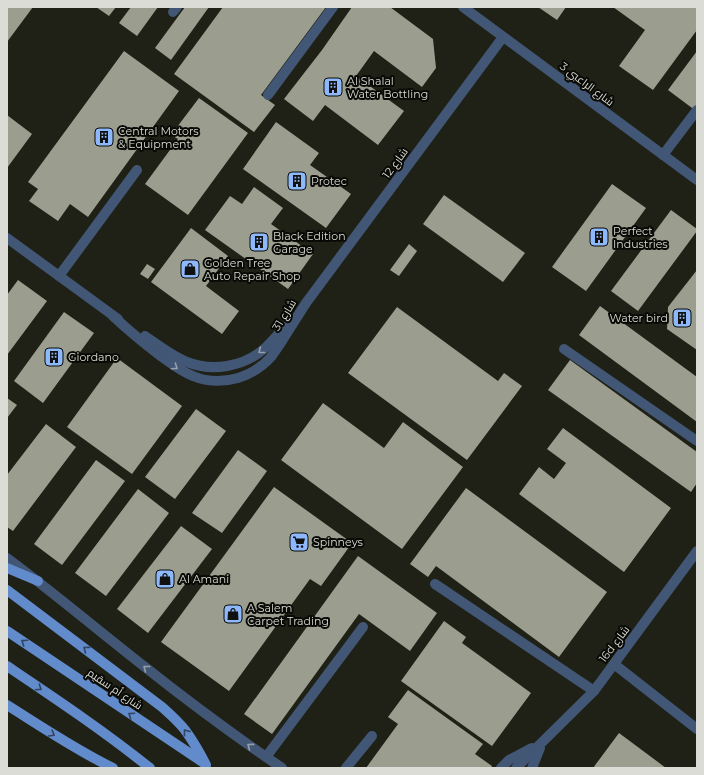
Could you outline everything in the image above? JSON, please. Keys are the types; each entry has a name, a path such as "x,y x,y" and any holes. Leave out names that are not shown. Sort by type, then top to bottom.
{"main road":[{"path":"7,568 38,581"},
{"path":"7,590 162,707 185,730 208,767"},
{"name":"شارع أم سقيم","path":"7,631 208,767"},
{"path":"7,666 62,703 150,768"},
{"path":"7,705 72,746 113,768"}],"street":[{"path":"268,95 333,7"},
{"name":"شارع الراعبي 3","path":"462,7 697,180"},
{"name":"شارع 12","path":"306,303 503,37"},
{"path":"663,155 697,110"},
{"path":"59,276 137,170"},
{"name":"شارع 31","path":"7,238 113,316 177,357 198,366 222,367 233,365 255,356 272,341 306,303"},
{"name":"شارع 31","path":"113,316 142,342 182,371 192,376 213,381 235,379 245,376 263,364 271,357 306,303"},
{"path":"564,349 697,441"},
{"name":"16d شارع","path":"516,768 594,691 697,551"},
{"path":"7,558 145,667 266,758 282,768"},
{"path":"435,584 594,691"},
{"path":"266,758 363,627"},
{"path":"614,664 697,729"},
{"path":"346,768 372,736"},
{"path":"501,768 509,760 541,744"},
{"name":"16d شارع","path":"532,768 541,744"}],"building":[{"path":"7,7 33,7 7,42"},
{"path":"96,7 116,7 109,16"},
{"path":"131,7 158,7 137,36 119,23"},
{"path":"185,7 209,7 171,60 155,48"},
{"path":"223,7 326,7 261,95 275,105 254,132 174,74"},
{"path":"352,7 390,7 433,39 436,68 422,87 374,51 356,76 404,111 378,145 325,105 313,121 284,99 322,50"},
{"path":"538,7 566,7 557,20"},
{"path":"613,7 697,7 697,30 653,90 619,66 645,30"},
{"name":"Central Motors & Equipment","path":"124,51 179,91 88,217 70,204 58,221 29,201 38,189 28,182"},
{"path":"697,51 697,109 696,111 668,90"},
{"path":"199,98 248,133 188,215 145,184 178,139 171,135"},
{"path":"7,115 32,134 7,168"},
{"name":"Protec","path":"276,122 319,153 310,165 351,194 326,228 243,169"},
{"name":"Perfect Industries","path":"612,184 646,208 586,291 552,267"},
{"name":"Black Edition Garage","path":"254,187 283,208 271,224 313,254 288,289 205,230 230,196 242,204"},
{"path":"444,195 525,253 503,282 423,224"},
{"path":"671,210 697,229 697,231 638,311 611,291"},
{"name":"Golden Tree Auto Repair Shop","path":"191,228 228,256 206,286 239,311 222,334 151,282"},
{"path":"409,244 417,251 399,276 390,270"},
{"path":"147,264 155,269 148,279 140,274"},
{"name":"Water bird","path":"697,270 697,350 667,329 668,307"},
{"path":"18,280 47,301 7,355 7,295"},
{"path":"600,306 697,377 697,422 579,335"},
{"path":"397,307 498,381 504,373 522,386 467,460 348,373"},
{"name":"Giordano","path":"64,312 94,333 43,403 14,381"},
{"path":"117,358 182,406 132,474 67,427"},
{"path":"570,360 697,452 697,483 691,492 548,390"},
{"path":"7,398 17,405 7,418"},
{"path":"323,403 384,448 403,422 463,467 402,549 281,460"},
{"path":"196,409 226,431 175,499 145,477"},
{"path":"46,424 76,447 13,531 7,527 7,475"},
{"path":"563,428 671,508 624,572 519,494 539,467 554,479 566,463 547,449"},
{"path":"238,450 267,471 222,533 192,513"},
{"path":"96,460 125,481 62,565 34,544"},
{"name":"A Salem Carpet Trading","path":"274,487 352,543 321,586 310,579 229,691 161,642"},
{"path":"466,488 607,592 559,657 436,566 428,577 410,564"},
{"path":"138,489 169,513 106,596 75,573"},
{"name":"Al Amani","path":"181,526 212,549 148,633 117,609"},
{"path":"358,556 437,613 410,651 359,614 272,734 244,714"},
{"path":"444,621 466,637 462,643 531,693 492,746 401,681"},
{"path":"408,690 483,744 475,754 492,766 491,768 366,768 398,724 388,717"},
{"path":"619,733 666,768 593,768"}],"place":[{"name":"Al Shalal Water Bottling","path":"333,87"},
{"name":"Central Motors & Equipment","path":"104,137"},
{"name":"Protec","path":"297,181"},
{"name":"Perfect Industries","path":"599,237"},
{"name":"Black Edition Garage","path":"259,242"},
{"name":"Golden Tree Auto Repair Shop","path":"190,269"},
{"name":"Water bird","path":"682,318"},
{"name":"Giordano","path":"54,357"},
{"name":"Spinneys","path":"299,542"},
{"name":"Al Amani","path":"165,579"},
{"name":"A Salem Carpet Trading","path":"233,614"}]}
